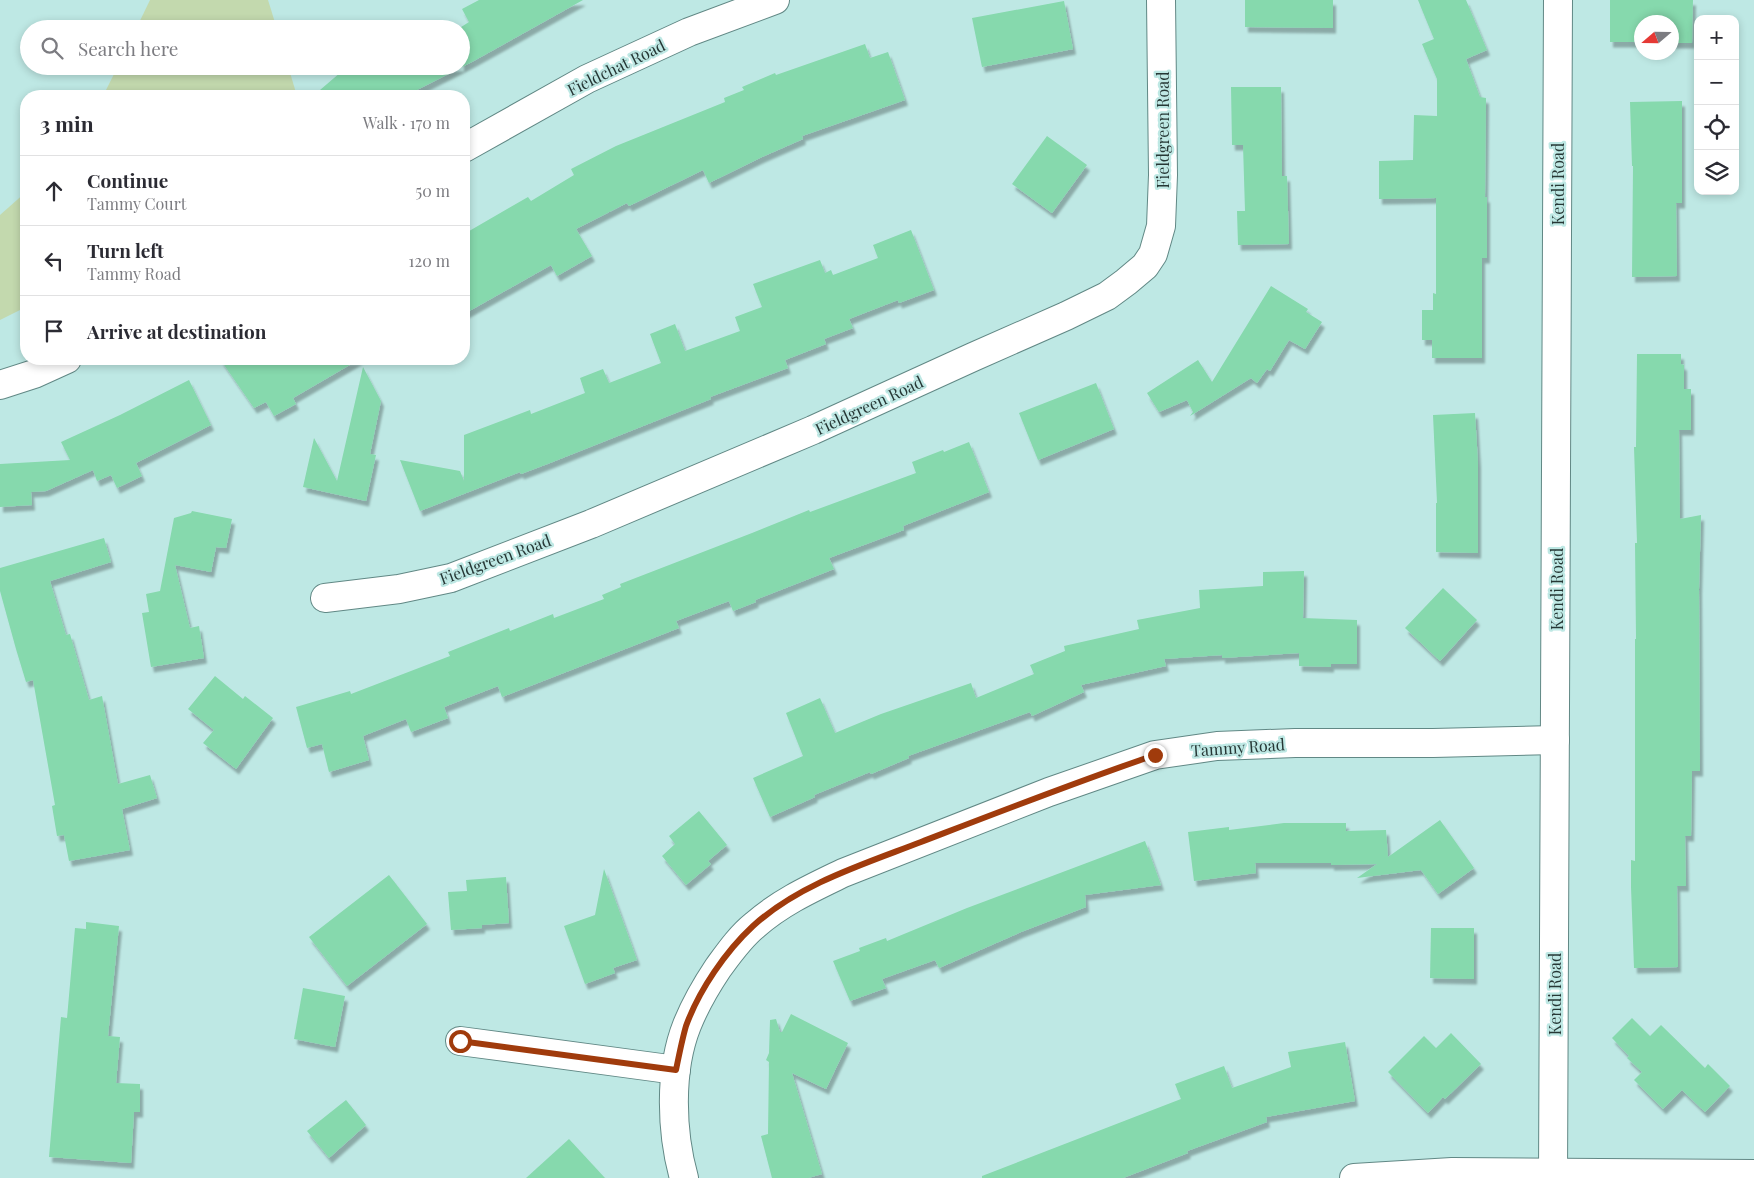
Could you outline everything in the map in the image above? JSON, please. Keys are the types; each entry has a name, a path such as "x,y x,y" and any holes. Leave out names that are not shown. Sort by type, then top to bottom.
{"street":[{"name":"Fieldchat Road","path":"470,145 587,79 689,32 775,0"},
{"name":"Fieldgreen Road","path":"325,598 399,588 451,578 591,524 813,430 1107,296 1145,266 1153,254 1161,226 1163,176 1161,0"},
{"name":"Kendi Road","path":"1553,1176 1558,0"},
{"path":"0,386 54,365"},
{"name":"Tammy Road","path":"684,1178 678,1158 674,1121 676,1070 686,1026 706,985 730,950 754,926 780,905 842,873 1049,792 1155,755 1217,746 1295,743 1433,743 1555,740"},
{"path":"460,1041 676,1070"},
{"path":"1354,1178 1452,1172 1553,1176 1754,1174"}],"green space":[{"path":"150,0 268,0 274,20 140,20"},
{"path":"114,75 291,75 295,90 106,90"},
{"path":"20,197 20,310 0,320 0,215"}],"building":[{"path":"479,0 583,0 470,63 470,20 468,20 462,9"},
{"path":"1245,0 1333,0 1333,28 1245,27"},
{"path":"1418,0 1466,0 1487,50 1466,59 1480,97 1486,98 1485,197 1487,197 1487,258 1482,258 1482,358 1432,358 1432,340 1422,340 1422,310 1433,310 1433,293 1436,294 1436,198 1379,199 1379,161 1413,160 1414,115 1437,116 1437,79 1422,44 1434,39"},
{"path":"1610,0 1693,0 1692,43 1679,43 1679,15 1634,15 1634,42 1610,42"},
{"path":"1064,1 1073,49 982,67 972,18"},
{"path":"865,44 870,58 888,52 905,100 802,136 803,139 709,183 703,170 629,206 627,203 576,229 592,256 557,276 551,265 470,311 470,231 528,197 531,201 574,175 571,169 616,146 725,102 724,98 744,90 742,87 775,73 776,75"},
{"path":"338,75 446,75 417,90 320,90"},
{"path":"1231,87 1281,87 1282,176 1287,176 1289,244 1238,245 1237,211 1245,211 1243,145 1232,145"},
{"path":"1682,101 1682,203 1676,203 1677,276 1632,277 1633,166 1630,102"},
{"path":"1047,136 1087,165 1052,213 1012,184"},
{"path":"911,230 934,290 899,303 898,300 849,319 853,328 824,339 826,344 785,360 788,368 710,397 711,399 550,463 521,474 520,472 420,511 400,460 460,471 464,481 464,435 530,410 531,414 585,393 580,378 603,369 609,383 661,363 650,334 675,324 685,351 740,331 735,317 762,307 753,284 820,260 825,273 831,270 833,275 878,258 873,245"},
{"path":"1271,286 1308,309 1306,312 1322,322 1305,349 1289,340 1270,371 1267,369 1257,383 1251,378 1190,416 1193,412 1187,400 1159,412 1147,393 1198,360 1212,382"},
{"path":"1637,354 1681,354 1681,364 1684,365 1684,389 1691,389 1691,430 1679,430 1680,519 1701,515 1699,589 1700,771 1692,771 1691,836 1685,836 1686,886 1677,886 1678,967 1634,968 1631,860 1635,861 1635,543 1637,543 1634,447 1636,447"},
{"path":"224,365 350,365 293,398 296,404 274,416 266,402 254,408"},
{"path":"363,367 381,401 370,454 376,455 366,501 303,487 314,438 337,481"},
{"path":"189,380 211,425 136,463 142,476 117,488 111,475 97,481 93,470 46,491 31,492 32,505 0,507 0,464 70,460 61,442"},
{"path":"1096,383 1114,429 1038,460 1019,413"},
{"path":"1475,413 1478,463 1478,553 1436,552 1437,503 1433,415"},
{"path":"969,442 989,492 903,526 904,530 829,558 834,569 755,600 756,602 733,611 729,601 676,621 679,628 502,697 498,686 444,707 448,718 411,732 406,719 363,736 369,760 329,772 322,744 307,748 296,707 350,691 351,694 450,656 448,652 509,628 510,631 553,614 554,618 604,599 602,595 621,587 620,584 809,510 810,512 916,473 912,462"},
{"path":"192,511 232,519 226,548 216,547 211,572 175,565 190,628 199,626 204,658 151,667 142,613 149,612 146,594 160,591 174,518 191,513"},
{"path":"104,538 111,562 50,581 66,635 70,634 89,700 102,696 118,784 150,775 157,798 122,809 130,850 69,861 64,835 57,836 52,806 55,805 33,680 26,682 16,649 0,591 0,568"},
{"path":"1304,571 1303,618 1357,620 1357,664 1331,664 1331,667 1299,666 1299,653 1222,658 1222,655 1164,659 1166,666 1081,685 1084,692 1032,716 1030,712 908,756 909,758 871,774 870,772 814,795 815,797 770,817 753,778 803,756 786,713 820,698 835,733 881,714 971,683 976,698 1034,674 1030,665 1065,651 1064,646 1139,629 1137,620 1200,608 1199,590 1263,586 1263,572"},
{"path":"1443,588 1477,620 1440,661 1405,628"},
{"path":"215,676 243,699 245,696 273,718 236,769 203,743 214,730 188,709"},
{"path":"699,811 727,845 708,861 711,864 686,885 662,856 675,844 669,836"},
{"path":"1440,820 1474,868 1438,894 1421,870 1357,878 1377,864 1255,863 1256,873 1194,881 1188,832 1229,827 1229,830 1284,823 1346,823 1346,831 1386,830 1388,857"},
{"path":"1145,841 1161,885 1085,895 1086,907 1021,932 939,968 935,960 882,979 886,988 850,1001 833,961 860,951 859,948 886,938 887,941 967,908"},
{"path":"604,869 637,960 613,968 615,973 585,984 564,926 595,915"},
{"path":"389,875 427,924 347,986 309,937"},
{"path":"506,877 509,923 482,925 482,928 451,930 448,892 467,891 466,880"},
{"path":"86,922 119,926 108,1036 120,1037 116,1083 140,1084 140,1112 134,1112 131,1163 49,1157 61,1017 67,1018 75,928 86,929"},
{"path":"1431,928 1474,928 1474,979 1430,978"},
{"path":"303,988 345,996 335,1047 294,1039"},
{"path":"791,1014 848,1043 826,1089 792,1073 822,1174 808,1178 772,1178 761,1136 768,1134 769,1062 766,1060 769,1053 770,1020 776,1019 780,1032 782,1032"},
{"path":"1632,1018 1650,1036 1661,1025 1705,1068 1708,1064 1730,1086 1705,1112 1682,1090 1663,1109 1634,1080 1642,1072 1627,1058 1629,1056 1612,1038"},
{"path":"1451,1033 1481,1064 1445,1099 1443,1097 1428,1113 1388,1072 1424,1036 1436,1048"},
{"path":"1345,1042 1355,1101 1266,1117 1267,1122 1187,1151 1188,1153 1123,1178 982,1178 982,1176 1181,1099 1175,1084 1224,1066 1232,1088 1291,1067 1288,1052"},
{"path":"346,1100 366,1125 329,1158 307,1131"},
{"path":"569,1139 605,1178 526,1178"}],"route":[{"path":"460,1041 676,1070 686,1026 706,985 730,950 754,926 780,905 842,873 1049,792 1155,755"}]}
